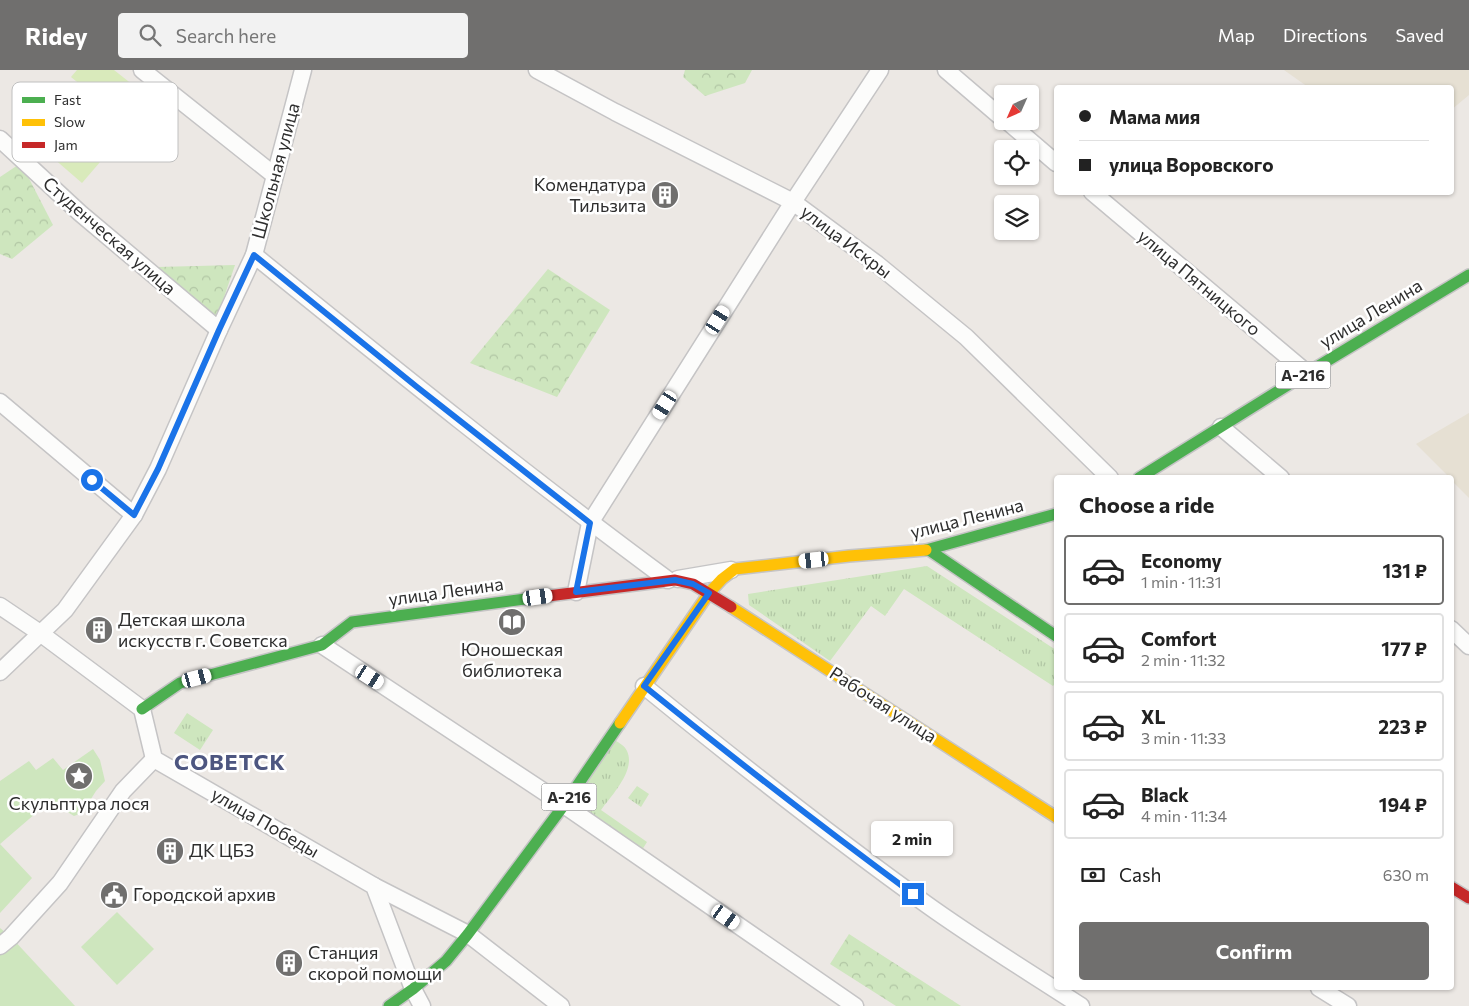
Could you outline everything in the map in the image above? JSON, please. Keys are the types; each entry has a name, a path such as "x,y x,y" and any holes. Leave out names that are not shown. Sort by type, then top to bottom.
{"main road":[{"name":"улица Ленина","path":"1144,475 1469,275"},
{"name":"улица Ленина","path":"735,569 849,556 929,550 1054,515"},
{"path":"929,550 1054,635"},
{"name":"А-216","path":"389,1006 414,989 446,961 468,934 564,805 709,593 735,569"},
{"name":"улица Ленина","path":"142,709 180,683 322,645 352,622 672,580 693,584 709,593"},
{"name":"Рабочая улица","path":"709,593 1054,816"},
{"path":"1454,889 1469,898"}],"street":[{"path":"142,70 157,82"},
{"name":"Школьная улица","path":"0,672 65,610 134,515 158,469 254,255 303,70"},
{"name":"улица Искры","path":"537,70 615,112 793,202 877,264 966,337 1107,475"},
{"path":"576,592 590,523 793,202 880,70"},
{"path":"946,70 994,111"},
{"path":"178,99 274,175"},
{"path":"1018,130 1054,161"},
{"name":"Студенческая улица","path":"0,139 12,150"},
{"name":"Студенческая улица","path":"25,162 80,213 219,330"},
{"name":"улица Пятницкого","path":"1096,195 1307,373"},
{"path":"254,255 417,387 590,523 672,580 735,569"},
{"path":"0,402 134,515"},
{"path":"1221,427 1277,475"},
{"path":"0,606 142,709 154,759 123,791 60,883 11,937 0,946"},
{"path":"1454,632 1469,646"},
{"path":"322,645 564,805 855,1006"},
{"path":"644,686 735,760 839,840 928,905 1054,988"},
{"name":"улица Победы","path":"154,759 374,886 468,934 562,1006"},
{"path":"374,886 422,1006"},
{"path":"1057,990 1081,1006"},
{"path":"1322,990 1348,1006"}],"shaded area":[{"path":"1284,70 1469,70 1469,95 1454,108 1454,85 1305,85"},
{"path":"1469,413 1469,498 1454,483 1454,475 1447,475 1416,444"}],"green space":[{"path":"77,70 114,70 129,82 77,82 71,77"},
{"path":"685,70 752,70 745,83 705,96 683,77"},
{"path":"58,162 100,162 82,183"},
{"path":"21,163 53,225 12,259 0,254 0,177"},
{"path":"235,265 217,318 157,267"},
{"path":"548,269 610,310 557,397 470,363"},
{"path":"927,566 1054,649 1054,685 1053,686 904,589 885,616 871,606 830,661 749,605 748,594"},
{"path":"187,713 213,730 200,750 174,733"},
{"path":"615,740 627,751 629,758 628,766 622,782 601,810 647,842 642,850 573,803"},
{"path":"93,749 100,760 105,781 82,813 74,816 50,801 0,844 0,781 29,761 36,770 53,758 63,770"},
{"path":"637,786 649,794 641,807 628,798"},
{"path":"0,844 32,878 0,913"},
{"path":"117,912 154,949 117,985 81,947"},
{"path":"0,928 11,937 75,1006 0,1006"},
{"path":"849,934 961,1006 896,1006 830,964"}],"traffic: fast":[{"path":"1144,475 1469,275"},
{"path":"926,550 1054,515"},
{"path":"929,550 1054,635"},
{"path":"142,709 180,683 322,645 352,622 548,596"},
{"path":"389,1006 413,989 446,961 564,805 620,723"}],"traffic: slow":[{"path":"620,723 709,593 735,569 849,556 926,550"},
{"path":"731,607 1054,816"}],"traffic: jam":[{"path":"548,596 675,580 693,584 731,607"},
{"path":"1454,889 1469,898"}],"place":[{"name":"Комендатура Тильзита","path":"665,195"},
{"name":"Юношеская библиотека","path":"512,622"},
{"name":"Детская школа искусств г. Советска","path":"99,630"},
{"name":"Скульптура лося","path":"79,776"},
{"name":"ДК ЦБЗ","path":"170,851"},
{"name":"Городской архив","path":"114,895"},
{"name":"Станция скорой помощи","path":"289,963"}],"district":[{"name":"СОВЕТСК","path":"230,762"}],"route":[{"path":"92,480 134,515 158,469 254,255 417,387 590,523 576,592 675,580 693,584 709,593 644,686 839,840 913,894"}]}
